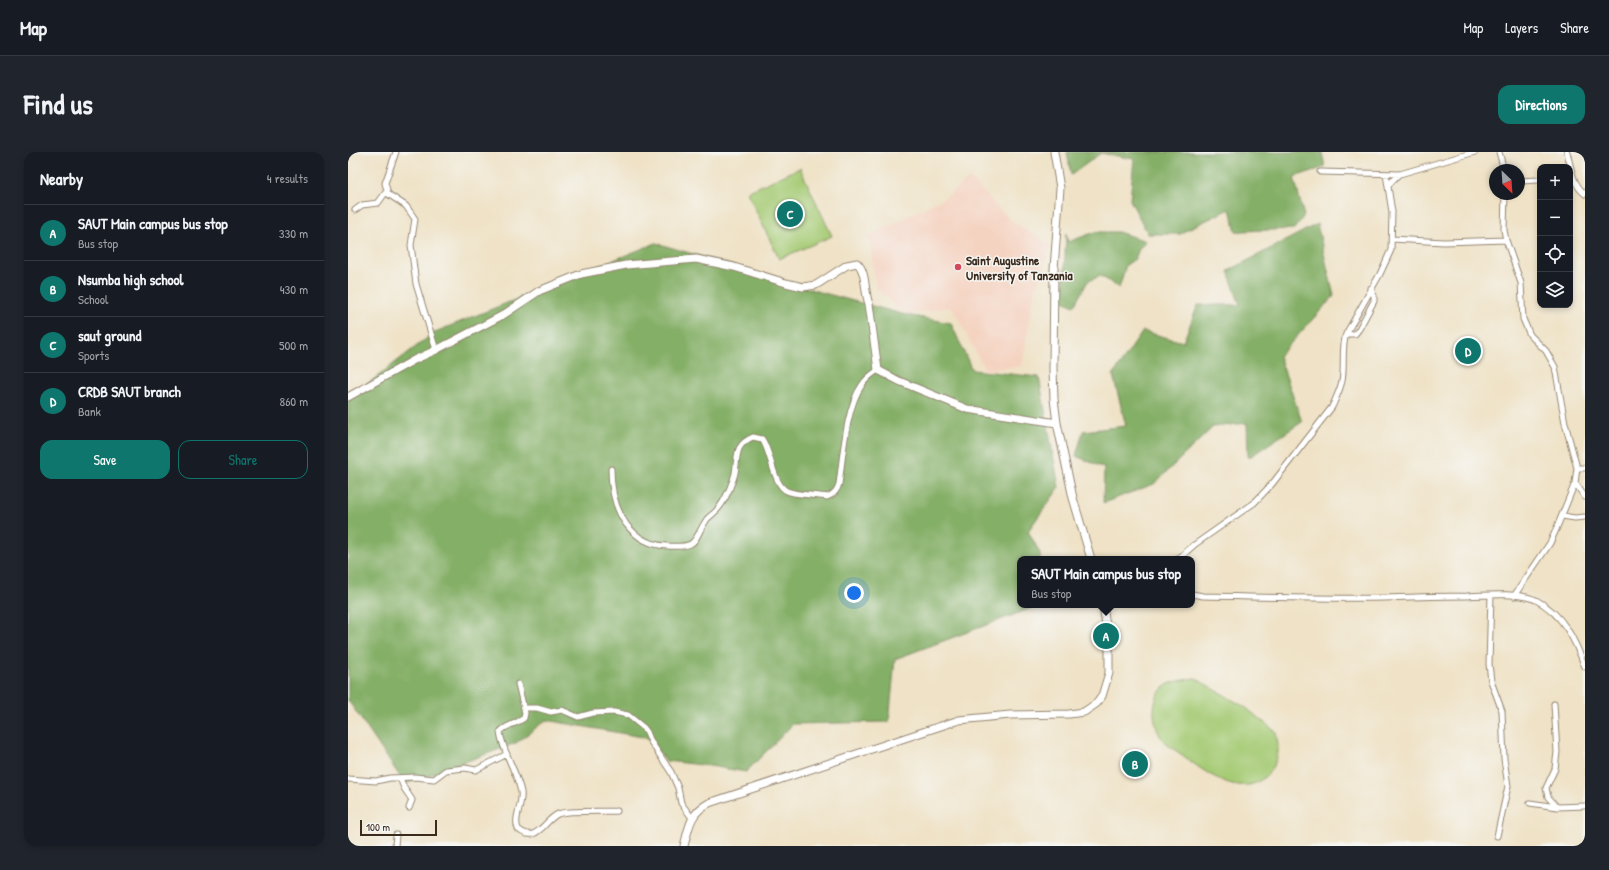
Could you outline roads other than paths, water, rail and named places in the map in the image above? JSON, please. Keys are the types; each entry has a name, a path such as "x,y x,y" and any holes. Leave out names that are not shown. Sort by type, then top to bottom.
{"main road":[{"path":"1054,152 1060,188 1054,269 1053,369 1057,423 1073,498 1090,556"},
{"path":"348,398 414,360 503,315 539,291 573,276 604,268 696,259 734,267 803,287 816,285 847,265 857,263 862,270 866,297 869,304 878,370 899,381 967,409 1057,423"},
{"path":"684,846 692,818 700,807 709,803 959,720 1010,715 1069,714 1084,712 1098,703 1102,696 1109,673 1109,646 1103,608"}],"street":[{"path":"396,152 385,183 386,192 390,197 406,206 415,219 412,245 416,284 436,350"},
{"path":"1320,172 1400,174 1475,152"},
{"path":"1499,152 1502,164"},
{"path":"1567,152 1569,164"},
{"path":"1181,556 1194,545 1254,503 1272,484 1332,407 1342,379 1344,342 1346,334 1387,261 1391,250 1392,212 1386,174"},
{"path":"1388,187 1390,183 1400,174"},
{"path":"1525,181 1537,180"},
{"path":"1573,181 1585,194"},
{"path":"355,210 362,205 378,203 386,192"},
{"path":"1504,200 1504,230 1521,283 1523,320 1530,334 1546,351 1555,367 1564,423 1577,468 1575,482 1550,543 1514,596"},
{"path":"1392,239 1444,242 1506,240"},
{"path":"1346,334 1351,335 1357,332 1374,301 1371,288"},
{"path":"1351,324 1365,317"},
{"path":"610,469 611,487 615,504 622,518 637,536 654,545 669,547 689,546 693,544 708,518 720,506 730,490 735,473 738,449 744,442 753,437 762,439 766,446 781,487 787,491 827,497 833,495 839,484 849,419 855,397 862,385 878,370"},
{"path":"1577,468 1585,468"},
{"path":"1575,482 1585,497"},
{"path":"1562,516 1575,518 1585,517"},
{"path":"1195,594 1211,596 1330,598 1491,595 1514,596 1535,600 1556,614 1567,628 1584,664"},
{"path":"1491,595 1488,664 1491,680 1502,711 1504,759 1508,786 1497,836"},
{"path":"518,684 524,708 524,718 520,722 503,729 500,732 520,790 517,827 523,833 532,834 538,832 558,814 617,811"},
{"path":"1554,704 1558,752 1555,769 1546,788 1548,797 1557,807"},
{"path":"524,708 537,708 551,712 562,710 578,717 593,713 614,712 628,715 647,732 651,742 671,772 678,788 681,803 692,818"},
{"path":"348,779 376,781 415,777 434,779 446,770 460,768 476,770 507,754"},
{"path":"400,778 404,788 412,800 409,808"},
{"path":"1530,803 1557,807 1585,806"},
{"path":"395,846 396,835"}],"place":[{"name":"saut ground","path":"790,214"},
{"name":"Saint Augustine University of Tanzania","path":"958,267"},
{"name":"CRDB SAUT branch","path":"1468,351"},
{"name":"SAUT Main campus bus stop","path":"1106,636"},
{"name":"Nsumba high school","path":"1135,764"}]}
